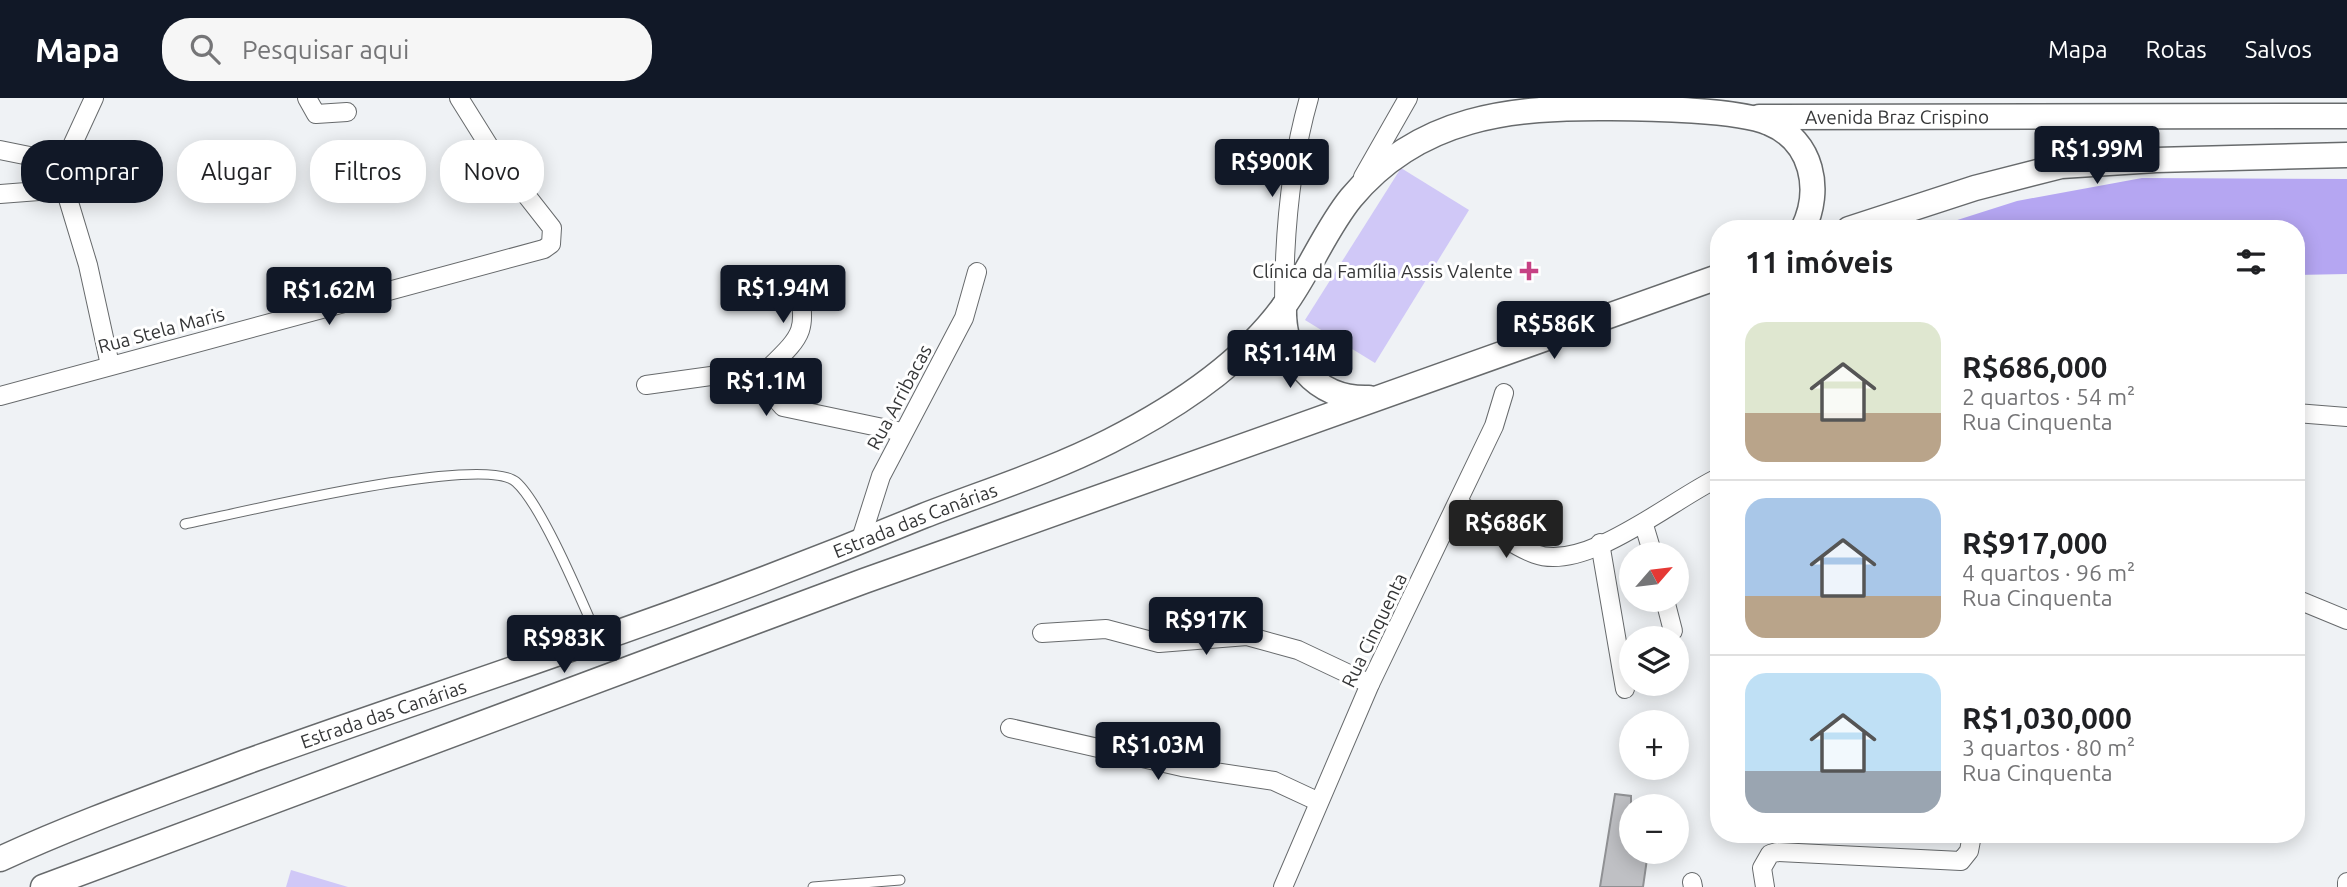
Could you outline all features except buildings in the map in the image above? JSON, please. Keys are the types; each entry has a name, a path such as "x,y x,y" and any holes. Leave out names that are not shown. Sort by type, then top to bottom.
{"main road":[{"name":"Estrada das Canárias","path":"0,859 121,810 378,713 588,643 860,542 1109,442 1225,367 1284,306 1351,198 1393,159 1433,133 1468,120 1511,111 1631,108 1740,117"},
{"name":"Avenida Braz Crispino","path":"1740,117 2347,116"},
{"path":"1740,117 1777,127 1793,139 1804,154 1814,191 1812,210 1807,220"},
{"path":"1877,220 1975,188 2061,166 2156,160 2347,155"},
{"name":"Estrada das Canárias","path":"43,887 147,846 594,684 864,581 1710,280"},
{"path":"1284,306 1287,343 1306,374 1337,394 1373,398"},
{"path":"588,643 594,684"}],"street":[{"path":"75,140 94,98"},
{"path":"307,98 316,114 347,112"},
{"name":"Rua Stela Maris","path":"0,397 110,365 537,252 551,244 552,228 494,154 459,98"},
{"path":"1284,306 1284,260 1291,200 1309,98"},
{"path":"1351,198 1408,98"},
{"path":"1608,98 1631,108"},
{"path":"0,150 21,154"},
{"path":"0,194 21,192"},
{"path":"69,203 88,265 110,365"},
{"name":"Rua Arribacas","path":"860,542 881,476 964,318 977,272"},
{"path":"646,386 769,368 794,344 802,331 804,317 798,282"},
{"path":"769,368 776,399 783,407 902,432"},
{"name":"Rua Cinquenta","path":"1283,887 1317,801 1370,684 1494,426 1504,393"},
{"path":"2305,414 2347,416"},
{"path":"1459,503 1536,555 1574,556 1644,525 1710,483"},
{"path":"1644,525 1649,542"},
{"path":"1600,543 1619,654"},
{"path":"2305,604 2347,620"},
{"path":"1042,633 1106,629 1160,643 1247,636 1298,650 1370,684"},
{"path":"1010,728 1162,763 1273,781 1317,801"},
{"path":"1765,887 1762,868 1770,854 1777,852 1961,861 1969,851 1970,843"}],"lane":[{"path":"185,524 335,491 460,473 500,475 516,481 536,509 588,643"},
{"path":"813,887 900,880"}],"shaded area":[{"path":"1401,168 1469,210 1375,363 1305,320"},
{"path":"2142,178 2347,179 2347,274 2305,275 2305,220 1957,220 2017,201"},
{"path":"291,870 348,887 286,887"}],"place":[{"name":"Clínica da Família Assis Valente","path":"1529,271"}]}
